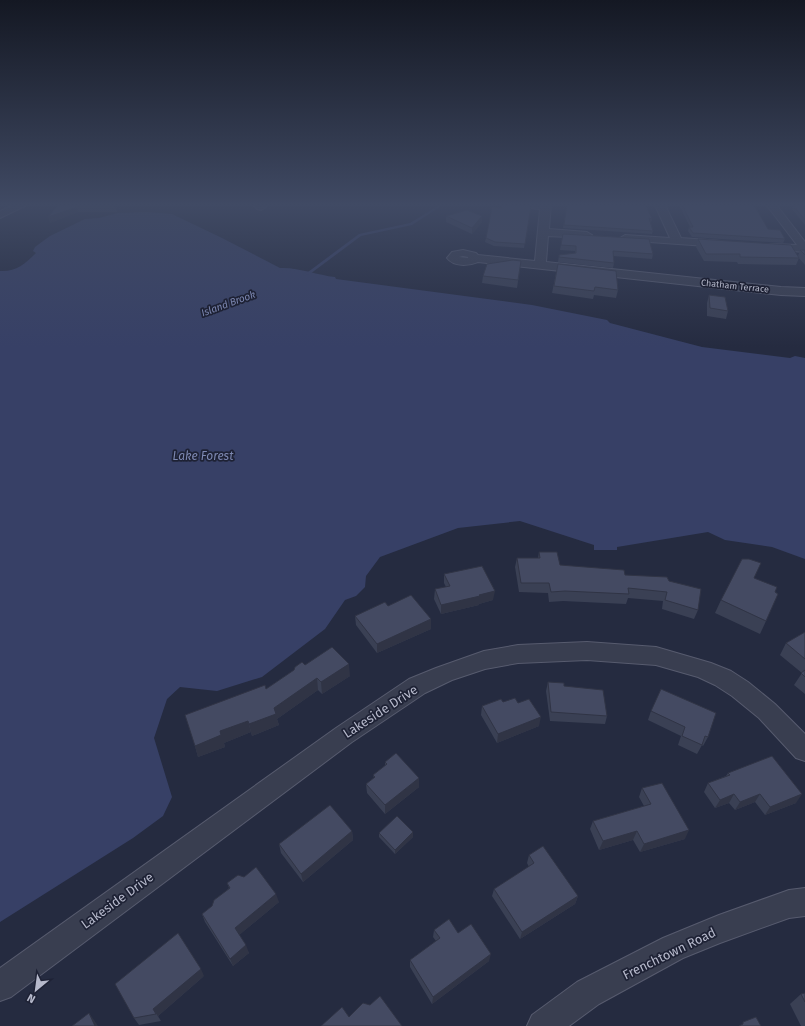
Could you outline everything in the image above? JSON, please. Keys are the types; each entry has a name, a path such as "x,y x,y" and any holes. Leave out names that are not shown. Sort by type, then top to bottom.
{"street":[{"path":"540,264 541,251"},
{"name":"Chatham Terrace","path":"475,258 781,291 805,292"},
{"name":"Lakeside Drive","path":"0,986 344,735 417,686 444,674 484,660 518,654 587,651 656,656 703,669 723,678 740,689 767,711 805,750"},
{"name":"Frenchtown Road","path":"543,1026 588,993 673,948 719,928 789,904 805,902"}],"water":[{"name":"Lake Forest","path":"33,251 247,251 280,268 301,270 335,277 336,279 532,305 607,320 610,323 702,347 790,358 795,356 805,358 805,559 772,547 725,540 708,532 617,547 617,550 594,550 594,545 520,521 458,528 380,557 366,576 365,587 356,596 345,600 325,629 262,677 217,691 180,687 167,699 154,738 172,797 163,816 133,838 0,922 0,271 16,269 28,261 36,253"}],"building":[{"path":"576,251 652,251 653,254 613,251 614,263 559,257 559,255 576,253"},
{"path":"704,251 795,251 799,258 740,257 740,254 706,254"},
{"path":"513,260 521,261 518,280 483,276 487,264"},
{"path":"558,264 616,271 618,290 595,287 594,291 554,286"},
{"path":"709,295 725,297 728,311 710,308"},
{"path":"539,552 557,552 560,565 624,570 625,575 667,577 669,581 701,589 698,610 665,600 667,592 628,588 629,594 565,591 551,592 549,583 521,583 517,558 540,558"},
{"path":"742,559 749,559 761,563 754,578 777,587 775,592 778,594 766,621 721,600"},
{"path":"482,566 495,591 441,605 435,589 450,586 444,574"},
{"path":"411,595 431,619 377,644 355,616 385,602 388,606"},
{"path":"805,632 805,659 786,643"},
{"path":"332,647 349,664 321,682 317,678 274,708 276,714 249,724 248,721 220,731 221,735 195,746 185,715 265,685 266,689 294,670 295,667 302,662 305,665"},
{"path":"805,670 805,677 801,673"},
{"path":"548,682 564,683 564,686 603,690 607,716 551,712"},
{"path":"661,689 716,713 708,737 705,736 702,745 682,736 685,727 651,711"},
{"path":"515,698 518,703 529,699 541,717 498,734 482,706 501,699 503,702"},
{"path":"396,753 419,778 385,805 366,784 375,777 373,775 387,764 385,762"},
{"path":"772,756 802,794 770,807 760,794 740,802 734,794 720,800 708,783 730,775 728,773"},
{"path":"662,783 689,830 644,844 637,831 603,841 593,821 651,804 642,788"},
{"path":"330,805 352,831 301,874 279,844"},
{"path":"397,816 413,832 395,850 379,833"},
{"path":"543,846 578,896 522,932 494,889 534,863 529,855"},
{"path":"256,867 276,894 235,928 246,945 230,959 202,914 212,906 214,900 230,888 227,883 238,875 244,877"},
{"path":"449,919 458,933 471,924 491,954 433,997 410,960 440,938 434,930"},
{"path":"178,933 201,969 153,1009 156,1014 134,1018 115,984"},
{"path":"805,993 805,1002 801,994"},
{"path":"380,996 402,1026 321,1026 342,1007 349,1017 363,1003 370,1005"},
{"path":"89,1013 95,1026 72,1026"},
{"path":"756,1017 761,1026 739,1026 743,1024 743,1022"}],"waterway":[{"name":"Island Brook","path":"303,275 309,273 339,251"}]}
